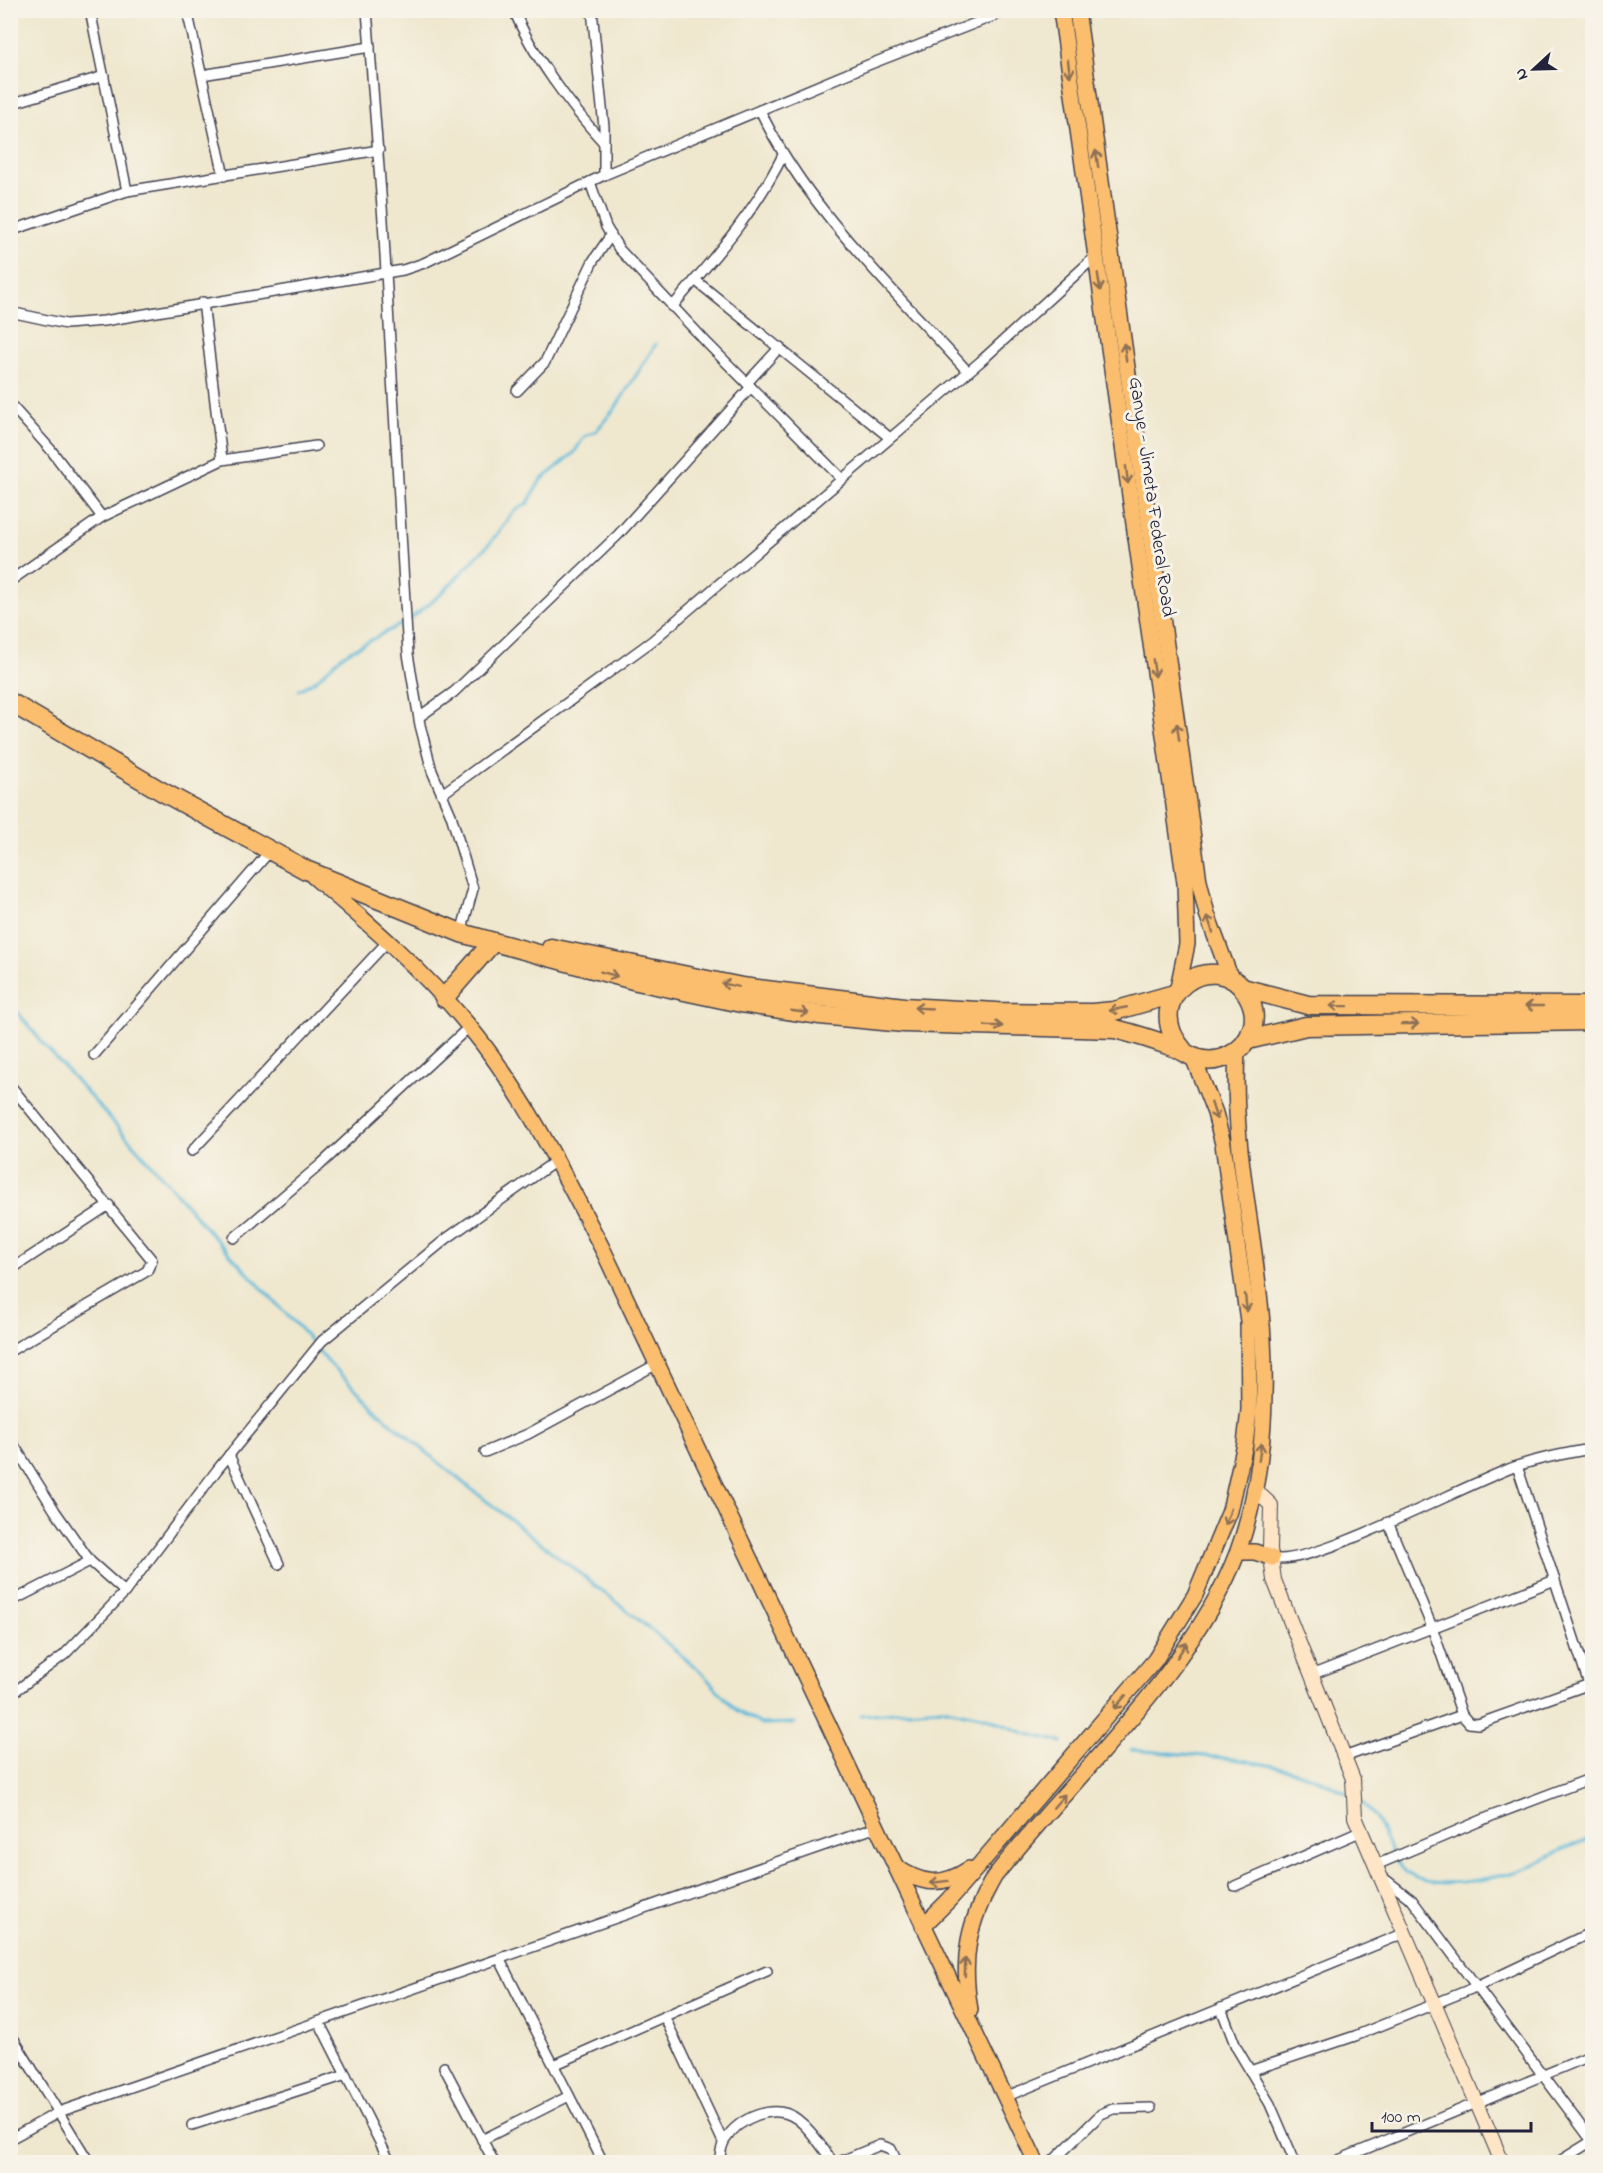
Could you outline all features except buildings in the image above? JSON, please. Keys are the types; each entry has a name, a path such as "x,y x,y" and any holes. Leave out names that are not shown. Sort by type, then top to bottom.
{"highway":[{"path":"10,702 161,791 306,870 461,933 637,981 741,1003 904,1023 1115,1029 1208,1060 1223,1059 1242,1046 1306,1026 1593,1021"},
{"path":"444,998 493,942"},
{"path":"512,948 557,948 742,987 904,1007 997,1012 1092,1013 1114,1011 1176,991 1190,979 1203,974 1218,974 1237,983 1308,1005 1593,1006"},
{"path":"1237,983 1250,999 1254,1013 1253,1026 1242,1046"},
{"path":"1176,991 1169,1005 1170,1030 1188,1053"}],"main road":[{"name":"Ganye - Jimeta Federal Road","path":"1061,10 1185,883 1187,944 1176,991"},
{"name":"Ganye - Jimeta Federal Road","path":"1077,10 1194,845 1207,914 1237,983"},
{"path":"306,870 388,941 444,998 469,1027 557,1160 657,1364 1036,2163"},
{"path":"972,2025 964,1973 965,1954 969,1934 983,1896 1011,1856 1172,1665 1203,1619 1238,1552 1254,1489 1264,1413 1265,1372 1258,1284 1237,1142 1242,1046"},
{"path":"923,1926 1155,1660 1195,1595 1230,1511 1243,1455 1249,1410 1248,1321 1223,1144 1215,1113 1188,1053"},
{"path":"1238,1552 1255,1552 1272,1558"},
{"path":"895,1866 921,1882 941,1883 957,1877 982,1861"}],"street":[{"path":"90,10 127,191"},
{"path":"187,10 224,176"},
{"path":"367,10 379,150 408,654 418,717 432,771 465,855 473,889 461,933"},
{"path":"514,10 521,28 578,115 604,143"},
{"path":"592,10 604,143 604,175"},
{"path":"10,312 66,324 104,321 203,302 386,273 424,263 604,175 1009,10"},
{"path":"202,75 370,47"},
{"path":"10,104 104,76"},
{"path":"760,110 783,155 850,240 968,372"},
{"path":"10,231 127,191 379,150"},
{"path":"672,307 744,219 769,183 783,155"},
{"path":"590,182 611,235 620,249 672,307 842,479"},
{"path":"517,391 545,362 593,261 611,235"},
{"path":"442,794 652,641 968,372 1096,256"},
{"path":"695,280 890,438"},
{"path":"203,302 222,460"},
{"path":"418,717 454,692 618,535 780,347"},
{"path":"10,404 51,450 102,517"},
{"path":"10,581 102,517 222,460 316,446"},
{"path":"94,1055 270,851"},
{"path":"192,1151 388,941"},
{"path":"234,1238 320,1165 469,1027"},
{"path":"10,1085 152,1260 152,1266 123,1286 10,1351"},
{"path":"10,1695 64,1655 125,1592 229,1455 322,1341 446,1239 557,1160"},
{"path":"10,1270 109,1205"},
{"path":"485,1452 528,1434 657,1364"},
{"path":"10,1439 48,1502 90,1561 125,1592"},
{"path":"1272,1558 1283,1562 1329,1547 1517,1466 1593,1449"},
{"path":"229,1455 279,1564"},
{"path":"1388,1522 1432,1627 1462,1714 1469,1723 1478,1724 1591,1689 1517,1466"},
{"path":"1254,1489 1271,1505 1274,1580 1344,1757 1356,1792 1354,1809 1362,1831 1382,1866 1405,1933 1502,2163"},
{"path":"10,1602 90,1561"},
{"path":"1311,1675 1555,1580"},
{"path":"1344,1757 1462,1714"},
{"path":"1382,1866 1398,1855 1593,1778"},
{"path":"10,2139 59,2112 877,1827"},
{"path":"1235,1886 1362,1831"},
{"path":"1382,1866 1412,1899 1543,2078 1593,2141 1558,2163"},
{"path":"1250,2071 1355,2037 1476,1987 1593,1932"},
{"path":"1005,2097 1405,1933"},
{"path":"500,1960 603,2163"},
{"path":"554,2066 767,1971"},
{"path":"1221,2008 1236,2048 1270,2104 1295,2163"},
{"path":"665,2018 723,2142"},
{"path":"319,2022 390,2163"},
{"path":"10,2034 89,2163"},
{"path":"1334,2163 1543,2078 1593,2055"},
{"path":"444,2067 494,2163"},
{"path":"192,2126 346,2074"},
{"path":"482,2140 569,2096"},
{"path":"1052,2163 1101,2114 1113,2109 1151,2108"},
{"path":"719,2163 723,2142 735,2127 758,2115 783,2112 804,2126 833,2163"},
{"path":"839,2163 880,2145 891,2149 897,2163"}],"waterway":[{"path":"409,620 441,594 491,542 513,512 528,503 540,481 574,453 584,437 596,431 616,407 656,344"},
{"path":"299,690 316,680 343,655 403,623"},
{"path":"10,1003 44,1045 211,1234 305,1334 327,1361 382,1415 461,1481 638,1619 699,1670 736,1710 761,1724 795,1723"},
{"path":"861,1715 942,1708 985,1717 1024,1733 1062,1742"},
{"path":"1131,1750 1244,1760 1299,1773 1325,1782 1350,1795"},
{"path":"1358,1800 1374,1816 1398,1863 1415,1878 1428,1881 1461,1882 1509,1874 1573,1845 1592,1839"}]}
